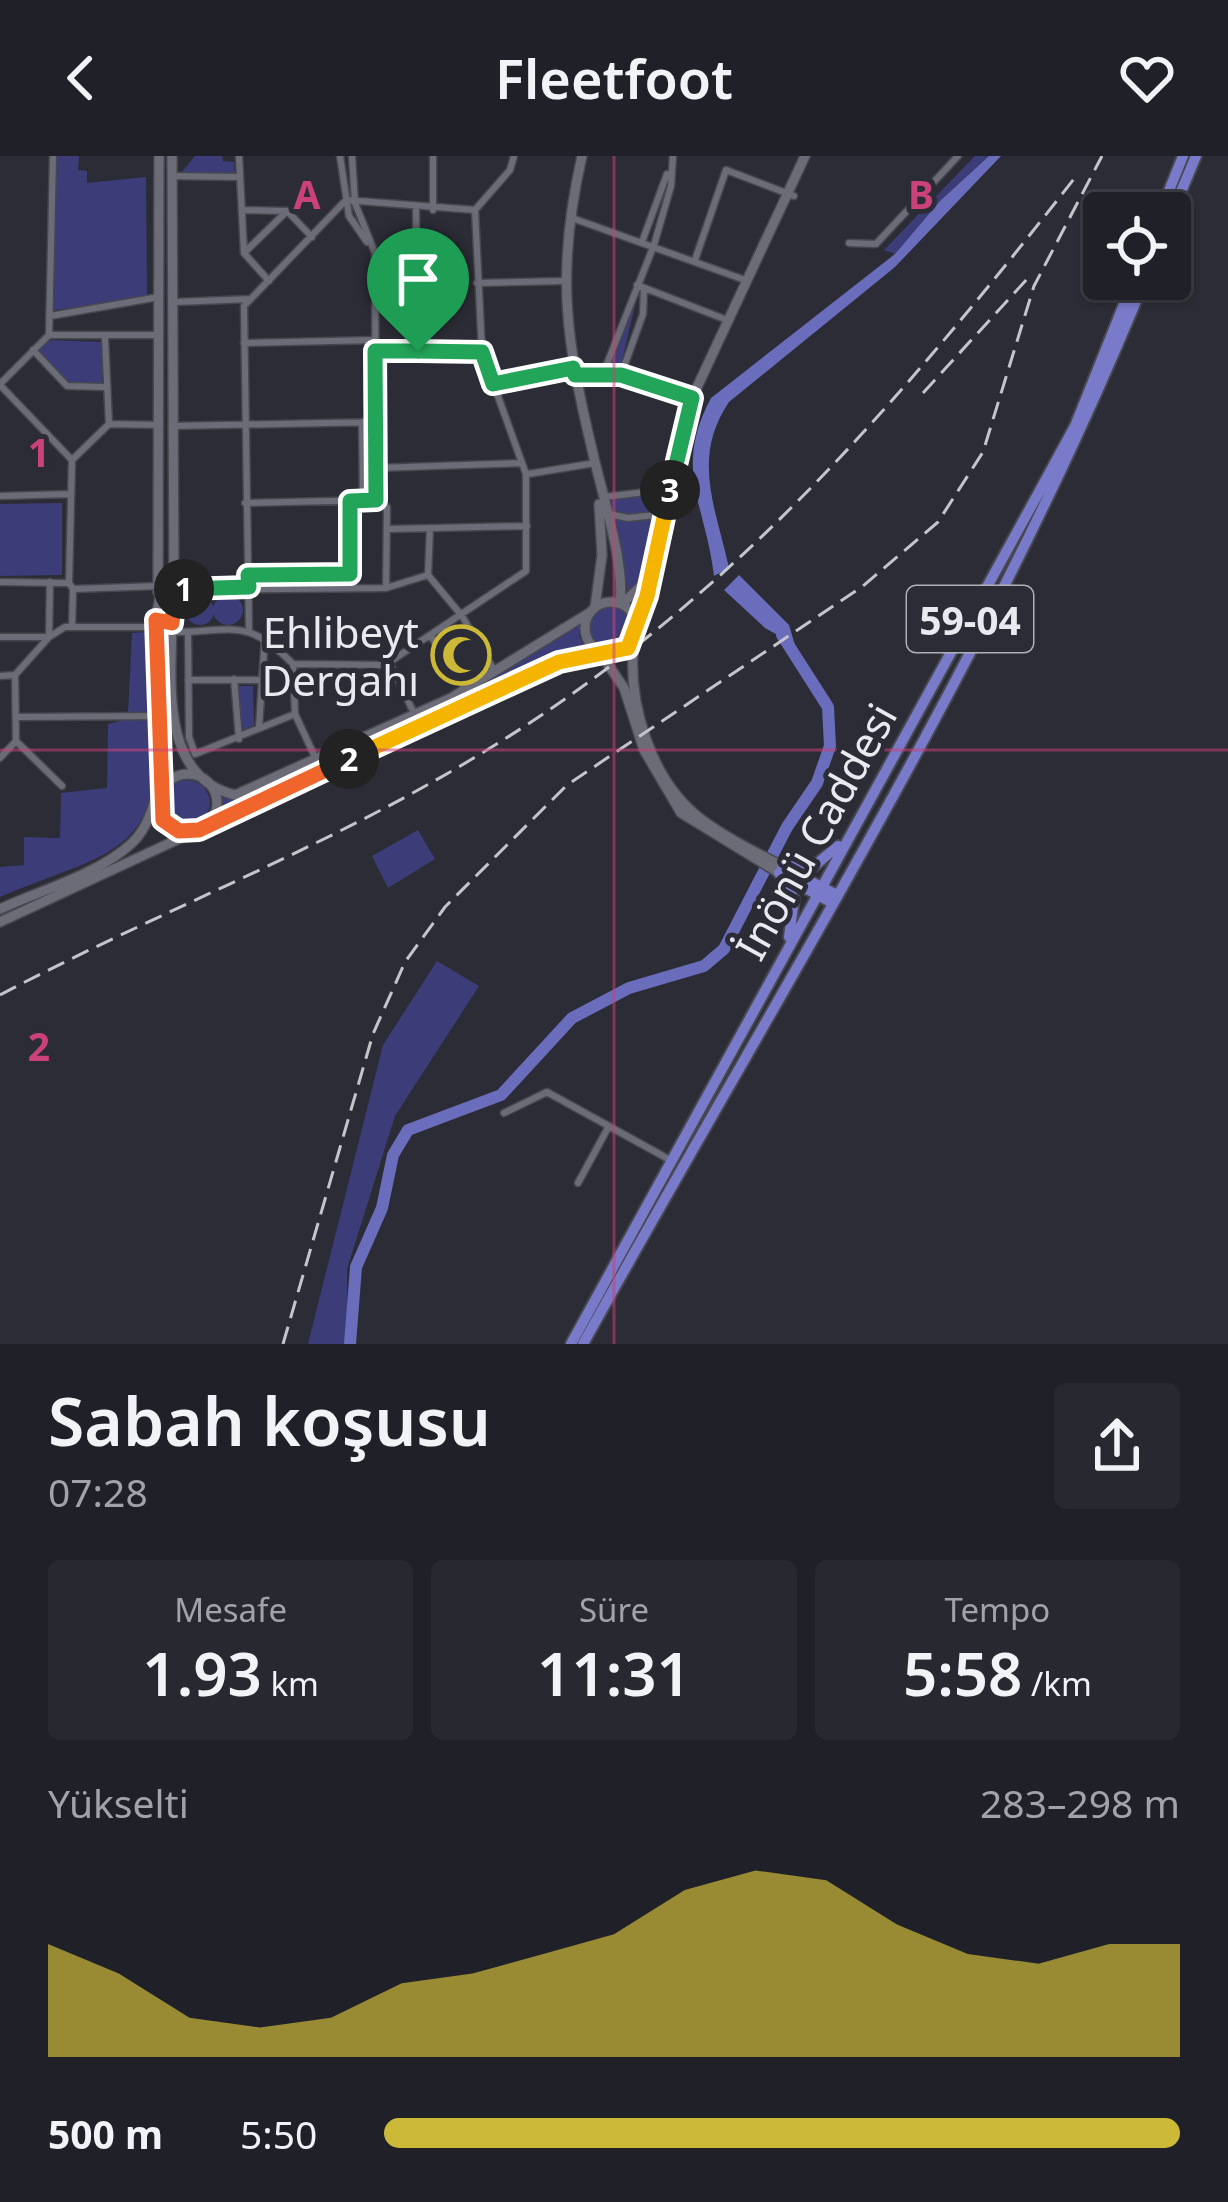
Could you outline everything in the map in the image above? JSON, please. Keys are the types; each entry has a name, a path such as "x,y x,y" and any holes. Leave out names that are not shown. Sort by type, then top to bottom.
{"main road":[{"path":"159,156 172,427 174,736 211,785 216,811 199,830"},
{"path":"172,156 160,335 158,800 170,827 199,830"},
{"path":"582,156 562,281 574,371 604,497 621,604 637,625"},
{"path":"748,852 685,803 650,747 630,674 637,625 692,398 745,280 791,195 805,156"},
{"path":"1168,192 1183,156"},
{"path":"1181,192 1196,156"},
{"name":"İnönü Caddesi","path":"571,1344 1075,426 1126,300"},
{"name":"İnönü Caddesi","path":"583,1344 835,899 1084,430 1137,300"},
{"path":"595,463 602,535 586,637 624,688 644,750 680,813 835,899"},
{"path":"0,909 122,852 146,827 175,777 195,775 235,795 415,715 495,673 592,610 621,604 641,586 661,534"},
{"path":"158,589 174,593"},
{"path":"156,623 172,627"},
{"path":"0,922 559,662 598,651 621,652 634,641"},
{"path":"780,870 813,867 826,860 855,825"},
{"path":"780,870 794,899 786,950"}],"street":[{"path":"50,335 52,156"},
{"path":"239,156 244,253 269,280"},
{"path":"340,156 350,201 375,254 376,500"},
{"path":"249,629 244,306 350,201 352,156"},
{"path":"433,156 433,210"},
{"path":"292,664 388,662 526,571 526,474 482,352 477,283 475,210 510,170 514,156"},
{"path":"642,242 673,156"},
{"path":"849,243 876,244 958,156"},
{"path":"603,374 654,245 671,186 669,170"},
{"path":"695,260 726,170 791,195"},
{"path":"171,176 240,178"},
{"path":"350,201 475,210"},
{"path":"416,209 418,351"},
{"path":"242,210 287,211 312,237"},
{"path":"244,253 287,211"},
{"path":"569,217 745,280"},
{"path":"477,283 562,281"},
{"path":"640,286 727,320"},
{"path":"621,375 643,314 640,286"},
{"path":"50,316 165,300 251,299"},
{"path":"72,460 0,384 50,335 160,335"},
{"path":"105,337 109,424"},
{"path":"244,343 375,340"},
{"path":"33,350 67,386 106,387"},
{"path":"375,351 482,352"},
{"path":"493,384 574,371 621,375 692,398"},
{"path":"172,427 244,421 375,422"},
{"path":"362,422 363,500"},
{"path":"73,628 72,460 109,424 160,425"},
{"path":"376,468 521,463"},
{"path":"526,474 595,463"},
{"path":"604,497 670,489"},
{"path":"0,496 70,494"},
{"path":"245,503 376,500 387,507 390,529 386,588"},
{"path":"350,501 350,587"},
{"path":"607,514 628,518 664,514"},
{"path":"390,529 526,526"},
{"path":"430,528 428,575 462,616 495,673"},
{"path":"248,575 350,574"},
{"path":"174,593 249,587 386,588 428,575"},
{"path":"0,676 15,675 49,638 50,582"},
{"path":"0,583 158,589"},
{"path":"0,638 49,638 73,628 156,623"},
{"path":"172,627 188,632 249,629 265,636 292,664 295,714 317,760"},
{"path":"188,632 195,754 295,714"},
{"path":"259,727 265,636"},
{"path":"431,636 466,689"},
{"path":"388,662 415,715"},
{"path":"0,758 16,741 15,675"},
{"path":"234,679 239,739"},
{"path":"188,680 260,680"},
{"path":"16,717 159,716"},
{"path":"16,741 62,786"},
{"path":"504,1113 547,1092 672,1161"},
{"path":"578,1183 609,1126"}],"shaded area":[{"path":"55,156 79,156 78,170 87,171 87,183 146,177 147,298 54,310"},
{"path":"195,156 222,156 223,161 234,162 235,174 182,172"},
{"path":"975,156 989,156 940,201 895,254 884,250"},
{"path":"989,156 1001,156 895,267 729,402 711,443 709,463 713,504 729,568 714,576 693,466 700,423 711,398 895,254 940,201"},
{"path":"638,293 621,365 611,370 611,361"},
{"path":"45,340 103,342 102,384 68,383 34,352"},
{"path":"661,492 657,510 630,516 610,509 609,500"},
{"path":"62,503 62,575 0,576 0,504"},
{"path":"612,519 655,519 639,581 628,593"},
{"path":"739,575 789,625 795,645 765,628 724,590"},
{"path":"228,595 239,599 243,610 239,621 228,625 217,621 213,610 217,599"},
{"path":"200,597 210,601 214,611 210,621 200,625 190,621 186,611 190,601"},
{"path":"611,607 626,613 632,628 626,643 611,649 596,643 590,628 596,613"},
{"path":"582,620 579,636 586,648 220,812 221,798 249,794 345,755 514,665"},
{"path":"146,632 152,645 151,712 128,713 132,633"},
{"path":"238,686 253,686 254,725 242,731"},
{"path":"131,718 152,720 154,765 139,824 122,843 99,857 0,897 0,867 24,865 24,837 60,838 61,793 107,788 108,724"},
{"path":"187,780 203,787 210,803 203,819 187,826 171,819 164,803 171,787"},
{"path":"418,830 435,859 388,888 372,856"},
{"path":"437,961 479,986 395,1116 347,1269 347,1344 308,1344 383,1045"}],"waterway":[{"path":"350,1344 356,1267 382,1208 393,1155 408,1130 501,1095 572,1018 629,988 704,966 724,949 787,827 817,783 830,746 828,707 782,635"}],"railway":[{"path":"283,1344 373,1034 405,962 445,907 567,785 863,586 938,522 983,452 1034,286 1102,156"},
{"path":"0,995 415,792 564,700 649,636 728,568 874,421 1077,175"},
{"path":"923,393 1028,278"}],"place":[{"name":"Ehlibeyt Dergahı","path":"461,655"}],"route":[{"path":"375,351 418,351 482,352 493,384 573,368 575,375 621,375 692,398 634,641 621,652 596,650 559,662 199,830 170,827 159,810 156,620 166,625 174,620 175,590 249,587 248,575 350,574 350,501 376,500 375,351"}]}
